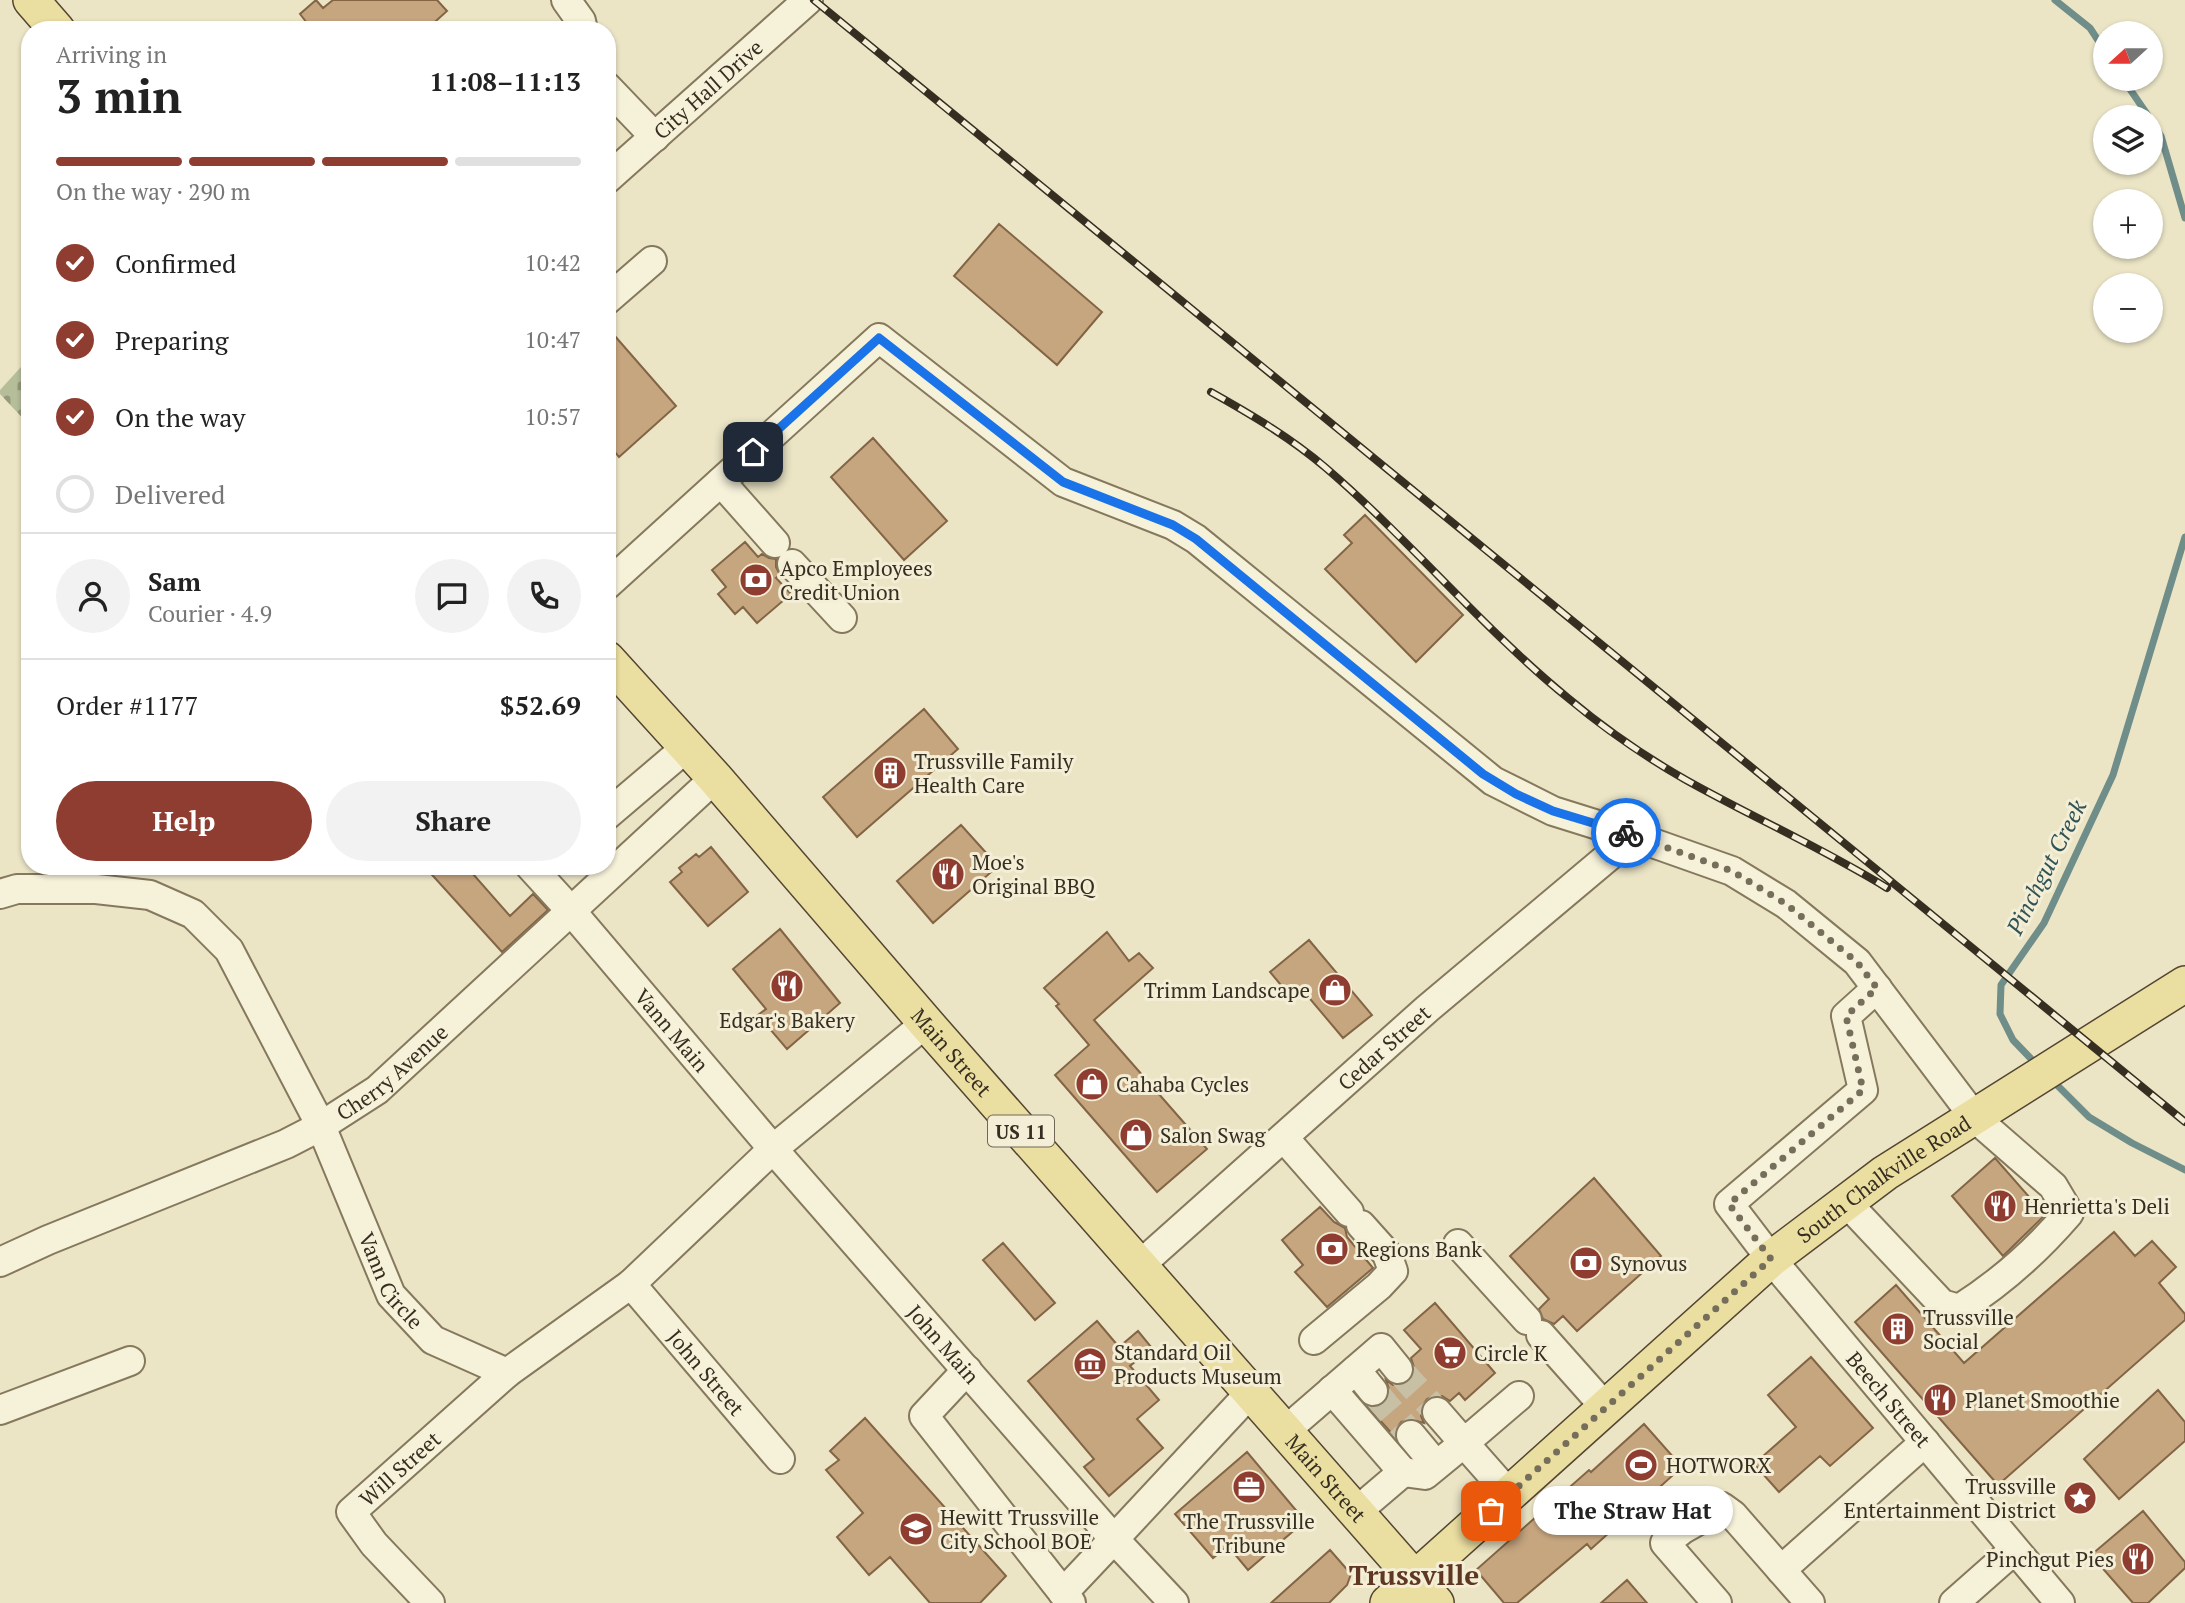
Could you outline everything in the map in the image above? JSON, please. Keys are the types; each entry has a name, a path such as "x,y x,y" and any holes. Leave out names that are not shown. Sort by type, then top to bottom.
{"main road":[{"path":"31,0 49,21"},
{"name":"Main Street","path":"616,671 715,778 926,1023 1425,1591"},
{"name":"South Chalkville Road","path":"1388,1603 1425,1591 1509,1494 1771,1259 1885,1173 2185,984"}],"street":[{"path":"566,0 580,21"},
{"name":"City Hall Drive","path":"616,171 808,0"},
{"path":"616,97 654,137"},
{"path":"616,292 652,261"},
{"path":"616,577 879,338 1063,482 1173,525 1196,539 1493,781 1553,811 1732,871 1786,904 1857,962 1975,1118 2053,1186 2069,1213 2052,1232 1982,1295 1959,1309 1942,1304 1846,1202"},
{"path":"720,482 842,618"},
{"path":"616,807 687,747"},
{"name":"Cherry Avenue","path":"616,871 715,778"},
{"name":"Cedar Street","path":"1140,1265 1427,1009 1633,836"},
{"name":"Vann Main","path":"538,875 773,1149"},
{"name":"Cherry Avenue","path":"0,1262 286,1144 321,1126 377,1090 611,875"},
{"name":"Vann Circle","path":"0,894 17,889 96,889 150,895 193,914 229,950 321,1126 391,1295 432,1340 507,1373"},
{"name":"Beech Street","path":"1877,988 1846,1016 1863,1090 1729,1204 1771,1259 2060,1603"},
{"path":"507,1373 631,1284 773,1149 926,1023"},
{"path":"1284,1138 1387,1254 1393,1271 1314,1340"},
{"name":"John Main","path":"773,1149 1114,1539 1174,1603"},
{"path":"1458,1244 1605,1407"},
{"name":"John Street","path":"631,1284 780,1459"},
{"path":"1285,1431 1332,1390 1365,1380 1381,1348 1398,1369"},
{"path":"0,1410 130,1361"},
{"path":"967,1370 925,1416 1067,1598 1114,1539 1251,1392"},
{"name":"Will Street","path":"430,1603 374,1544 351,1511 507,1373"},
{"path":"1332,1390 1403,1472 1425,1475 1519,1396"},
{"path":"1437,1412 1509,1494"},
{"path":"1410,1435 1436,1465"},
{"path":"1781,1570 1925,1442"},
{"path":"1356,1512 1403,1472"},
{"path":"1717,1603 1665,1543 1683,1529 1722,1507 1733,1515 1810,1603"},
{"path":"1954,1603 2014,1550"}],"green space":[{"path":"21,367 21,416 0,394 0,390"}],"building":[{"path":"316,0 323,8 333,0 437,0 447,11 436,21 305,21 300,14"},
{"path":"999,224 1102,312 1057,365 954,276"},
{"path":"616,337 676,406 619,457 616,453"},
{"path":"873,438 947,521 904,560 831,477"},
{"path":"1365,515 1463,615 1416,662 1325,569 1352,543 1344,535"},
{"path":"745,542 758,557 762,554 776,559 780,575 776,578 791,594 757,623 743,607 735,614 718,594 726,587 712,570"},
{"name":"Trussville Family Health Care","path":"924,709 958,749 857,837 823,797"},
{"name":"Moe's Original BBQ","path":"961,825 998,866 933,923 897,881"},
{"path":"711,847 748,892 708,926 670,882 682,872 679,868 696,854 699,857"},
{"path":"432,875 474,875 510,916 533,894 548,910 502,952"},
{"name":"Edgar's Bakery","path":"780,929 840,1003 787,1049 758,1015 766,1009 733,969"},
{"path":"1107,932 1129,961 1139,953 1153,968 1094,1020 1207,1149 1157,1192 1055,1075 1089,1045 1044,988"},
{"path":"1309,940 1372,1015 1343,1038 1300,987 1290,996 1270,972"},
{"path":"1995,1158 2045,1215 2003,1256 1952,1196"},
{"path":"1594,1178 1661,1256 1577,1331 1563,1316 1554,1324 1543,1319 1539,1309 1549,1299 1510,1256"},
{"path":"1320,1207 1334,1222 1345,1228 1347,1237 1373,1268 1327,1307 1295,1272 1303,1265 1282,1240"},
{"path":"2114,1232 2135,1256 2152,1241 2176,1267 2159,1283 2185,1314 2185,1320 1998,1485 1855,1322 1896,1285 1964,1363"},
{"path":"1003,1243 1055,1303 1035,1320 983,1260"},
{"path":"1435,1303 1495,1373 1465,1400 1459,1393 1450,1401 1442,1396 1427,1399 1421,1407 1424,1423 1409,1419 1401,1422 1395,1437 1368,1407 1383,1404 1388,1398 1386,1380 1393,1385 1401,1385 1413,1376 1411,1358 1421,1349 1404,1330"},
{"path":"1097,1321 1119,1347 1138,1331 1152,1348 1130,1366 1159,1400 1137,1419 1163,1448 1109,1496 1084,1467 1094,1459 1028,1381"},
{"path":"1811,1357 1873,1428 1830,1466 1820,1456 1779,1492 1754,1464 1796,1427 1768,1395"},
{"path":"2158,1390 2185,1422 2185,1441 2119,1499 2084,1459"},
{"path":"865,1418 1006,1576 980,1603 930,1603 890,1557 869,1575 837,1537 863,1513 826,1470 839,1460 830,1451"},
{"path":"1644,1424 1682,1467 1591,1549 1587,1544 1517,1603 1504,1603 1476,1570"},
{"path":"1247,1452 1305,1521 1248,1570 1228,1546 1213,1558 1175,1514"},
{"name":"Pinchgut Pies","path":"2143,1511 2185,1562 2185,1568 2148,1603 2133,1603 2091,1555"},
{"path":"1330,1550 1351,1574 1347,1585 1329,1603 1271,1603"},
{"path":"1627,1580 1647,1603 1601,1603"}],"waterway":[{"name":"Pinchgut Creek","path":"2055,0 2093,33"},
{"name":"Pinchgut Creek","path":"2131,91 2141,105"},
{"name":"Pinchgut Creek","path":"2163,143 2185,218"},
{"name":"Pinchgut Creek","path":"2037,1065 2013,1040 2000,1014 2001,985 2044,923 2113,775 2185,537"},
{"name":"Pinchgut Creek","path":"2051,1079 2089,1117 2185,1170"}],"tunnel":[{"path":"1398,1369 1437,1412"},
{"path":"1373,1391 1411,1435"}],"railway":[{"path":"814,0 2185,1122"},
{"path":"1211,392 1271,427 1326,468 1388,525 1536,671 1611,731 1686,780 1887,888"}],"way so far":[{"path":"1491,1511 1771,1259 1729,1204 1863,1090 1846,1016 1877,988 1857,962 1786,904 1732,871 1626,833"}],"place":[{"name":"Apco Employees Credit Union","path":"756,580"},
{"name":"Trussville Family Health Care","path":"890,773"},
{"name":"Moe's Original BBQ","path":"948,874"},
{"name":"Edgar's Bakery","path":"787,986"},
{"name":"Trimm Landscape","path":"1335,990"},
{"name":"Cahaba Cycles","path":"1092,1084"},
{"name":"Salon Swag","path":"1136,1135"},
{"name":"Henrietta's Deli","path":"2000,1206"},
{"name":"Regions Bank","path":"1332,1249"},
{"name":"Synovus","path":"1586,1263"},
{"name":"Trussville Social","path":"1898,1329"},
{"name":"Circle K","path":"1450,1353"},
{"name":"Standard Oil Products Museum","path":"1090,1364"},
{"name":"Planet Smoothie","path":"1940,1400"},
{"name":"HOTWORX","path":"1641,1465"},
{"name":"The Trussville Tribune","path":"1249,1487"},
{"name":"Trussville Entertainment District","path":"2080,1498"},
{"name":"The Straw Hat","path":"1491,1511"},
{"name":"Hewitt Trussville City School BOE","path":"916,1529"},
{"name":"Pinchgut Pies","path":"2138,1559"}],"district":[{"name":"Trussville","path":"1414,1574"}],"route":[{"path":"753,452 879,338 1063,482 1173,525 1196,539 1493,781 1553,811 1626,833"}]}
